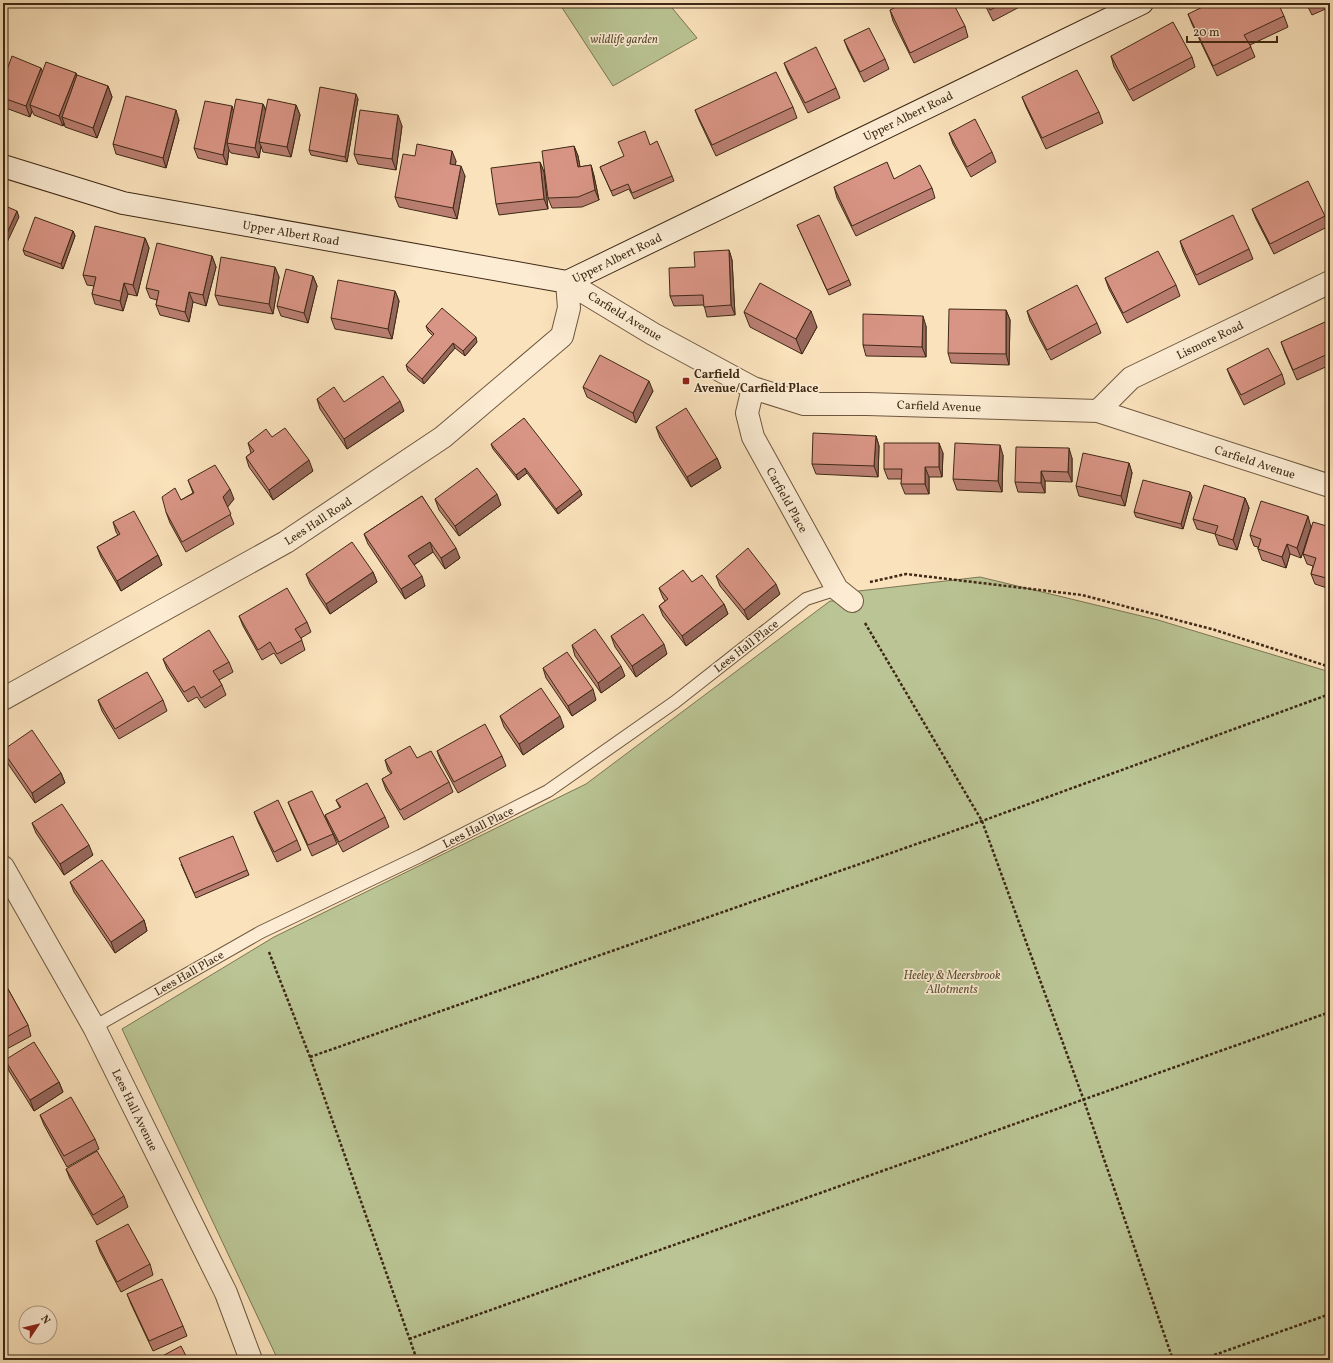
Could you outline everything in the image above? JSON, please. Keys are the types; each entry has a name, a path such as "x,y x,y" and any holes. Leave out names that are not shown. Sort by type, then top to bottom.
{"street":[{"name":"Upper Albert Road","path":"3,166 123,202 567,282 1142,3"},
{"name":"Carfield Avenue","path":"567,282 653,334 753,388 804,404 867,404 1098,411 1330,486"},
{"name":"Lees Hall Road","path":"3,699 286,542 443,437 562,336 569,308 567,282"},
{"name":"Lismore Road","path":"1098,411 1131,378 1330,282"},
{"name":"Carfield Place","path":"753,388 747,413 753,437 844,595"},
{"name":"Lees Hall Avenue","path":"3,867 94,1027 226,1293 252,1360"}],"lane":[{"name":"Lees Hall Place","path":"94,1027 261,932 420,856 548,791 675,702 806,598 844,595"}],"path":[{"path":"1173,1360 1083,1098 982,821 844,595 906,574 1082,595 1215,630 1330,666"},
{"path":"310,1057 982,821 1330,694"},
{"path":"261,932 310,1057 416,1360"},
{"path":"409,1338 1083,1098 1330,1012"},
{"path":"1200,1360 1330,1314"}],"green space":[{"name":"wildlife garden","path":"559,3 668,3 697,38 613,86"},
{"name":"Heeley & Meersbrook Allotments","path":"980,577 1158,620 1330,672 1330,1360 278,1360 122,1029 274,937 586,784 830,601 852,601 850,592"}],"building":[{"path":"904,3 953,3 965,26 910,53 890,10"},
{"path":"986,3 1004,3 990,10"},
{"path":"1211,3 1278,3 1284,16 1244,35 1251,47 1213,66 1188,14"},
{"path":"1173,22 1192,57 1129,90 1111,56"},
{"path":"869,28 885,59 860,72 844,40"},
{"path":"816,47 836,88 805,103 784,63"},
{"path":"12,56 41,68 26,106 3,98 3,81"},
{"path":"46,62 76,73 59,116 30,105"},
{"path":"1077,70 1099,112 1042,138 1022,97"},
{"path":"776,72 793,107 712,145 695,110"},
{"path":"77,75 108,86 93,128 62,117"},
{"path":"320,87 356,94 345,157 309,150"},
{"path":"126,96 176,110 163,158 113,144"},
{"path":"236,99 263,104 255,148 227,143"},
{"path":"268,99 296,105 287,147 259,142"},
{"path":"205,101 232,106 223,155 194,148"},
{"path":"360,110 398,115 392,159 354,154"},
{"path":"975,119 992,152 967,167 949,133"},
{"path":"645,131 650,145 657,141 672,176 632,193 628,184 611,191 600,167 624,156 618,142"},
{"path":"417,144 452,151 450,164 461,166 453,208 395,197 403,154 415,156"},
{"path":"574,146 578,167 591,165 595,190 578,197 548,198 542,151"},
{"path":"540,162 544,199 496,204 491,168"},
{"path":"887,162 894,179 920,165 932,188 852,226 834,187"},
{"path":"1308,181 1325,216 1270,244 1252,209"},
{"path":"3,205 17,211 3,242"},
{"path":"819,215 849,280 827,290 797,225"},
{"path":"1233,215 1249,249 1196,275 1180,241"},
{"path":"35,217 73,231 61,264 23,250"},
{"path":"95,226 145,238 133,285 124,283 120,301 92,294 96,277 83,275"},
{"path":"157,243 212,256 203,295 189,292 185,312 156,305 159,291 146,288"},
{"path":"729,250 731,305 704,307 703,295 670,296 669,268 695,267 694,252"},
{"path":"1158,251 1176,285 1123,313 1105,278"},
{"path":"221,257 275,267 269,304 215,295"},
{"path":"286,269 313,276 304,313 277,306"},
{"path":"338,280 395,291 388,329 331,318"},
{"path":"760,283 811,311 796,339 744,312"},
{"path":"1077,285 1097,323 1047,350 1027,311"},
{"path":"442,308 476,337 463,351 453,343 422,379 406,365 434,334 426,326"},
{"path":"949,309 1006,310 1006,354 948,353"},
{"path":"863,314 923,316 922,347 863,345"},
{"path":"1325,322 1330,332 1330,353 1293,370 1281,342"},
{"path":"1268,348 1282,374 1241,395 1227,369"},
{"path":"600,355 649,381 633,413 583,387"},
{"path":"383,376 400,401 344,439 317,399 334,387 344,402"},
{"path":"686,408 717,458 687,477 656,427"},
{"path":"524,418 580,490 556,509 525,468 516,475 491,444"},
{"path":"285,428 309,460 269,490 246,457 254,451 248,443 266,429 272,437"},
{"path":"813,433 876,436 874,466 812,464"},
{"path":"884,443 939,443 939,467 925,467 925,484 901,484 902,469 884,469"},
{"path":"955,443 1000,445 998,481 953,479"},
{"path":"1016,447 1069,448 1068,472 1041,471 1041,483 1015,482"},
{"path":"1083,453 1129,463 1121,496 1076,486"},
{"path":"215,465 230,489 223,497 231,514 182,542 166,512 162,497 175,488 181,500 194,493 188,480"},
{"path":"477,468 497,494 455,526 435,499"},
{"path":"1143,480 1190,492 1181,524 1134,512"},
{"path":"1204,485 1245,498 1233,540 1215,534 1218,526 1193,519"},
{"path":"422,496 456,548 441,558 430,542 408,556 422,576 401,589 364,534"},
{"path":"1261,501 1308,516 1297,548 1287,544 1282,557 1258,549 1261,539 1250,535"},
{"path":"134,511 158,555 117,581 97,547 120,534 113,522"},
{"path":"1313,522 1330,527 1330,579 1311,574 1316,558 1303,554"},
{"path":"352,542 373,572 326,604 306,574"},
{"path":"748,548 776,584 744,610 716,576"},
{"path":"683,570 692,582 702,575 724,604 682,636 659,606 668,599 659,588"},
{"path":"287,588 307,622 295,629 302,640 277,654 270,642 258,650 239,616"},
{"path":"643,614 664,644 632,666 611,636"},
{"path":"595,629 621,666 598,683 572,645"},
{"path":"209,630 229,662 213,671 222,685 201,698 194,686 184,692 163,659"},
{"path":"567,652 593,689 568,706 543,668"},
{"path":"147,672 163,700 115,729 98,700"},
{"path":"541,688 560,716 519,744 500,716"},
{"path":"485,724 502,756 454,782 437,751"},
{"path":"32,730 61,773 32,793 3,750"},
{"path":"410,746 417,758 431,751 449,782 400,810 382,779 392,773 385,760"},
{"path":"367,783 385,817 339,842 325,815 341,807 336,800"},
{"path":"312,791 333,834 308,845 288,802"},
{"path":"278,800 297,840 274,852 254,812"},
{"path":"62,804 89,845 60,864 32,823"},
{"path":"233,836 247,870 194,893 179,858"},
{"path":"102,860 144,920 111,942 70,882"},
{"path":"3,980 28,1025 3,1039"},
{"path":"34,1042 59,1082 30,1100 5,1060"},
{"path":"71,1097 95,1139 64,1156 40,1115"},
{"path":"97,1151 124,1196 93,1215 66,1169"},
{"path":"128,1224 150,1264 117,1282 96,1241"},
{"path":"162,1279 183,1326 149,1341 127,1294"},
{"path":"181,1346 188,1360 155,1360"}],"place":[{"name":"Carfield Avenue/Carfield Place","path":"686,381"}]}
